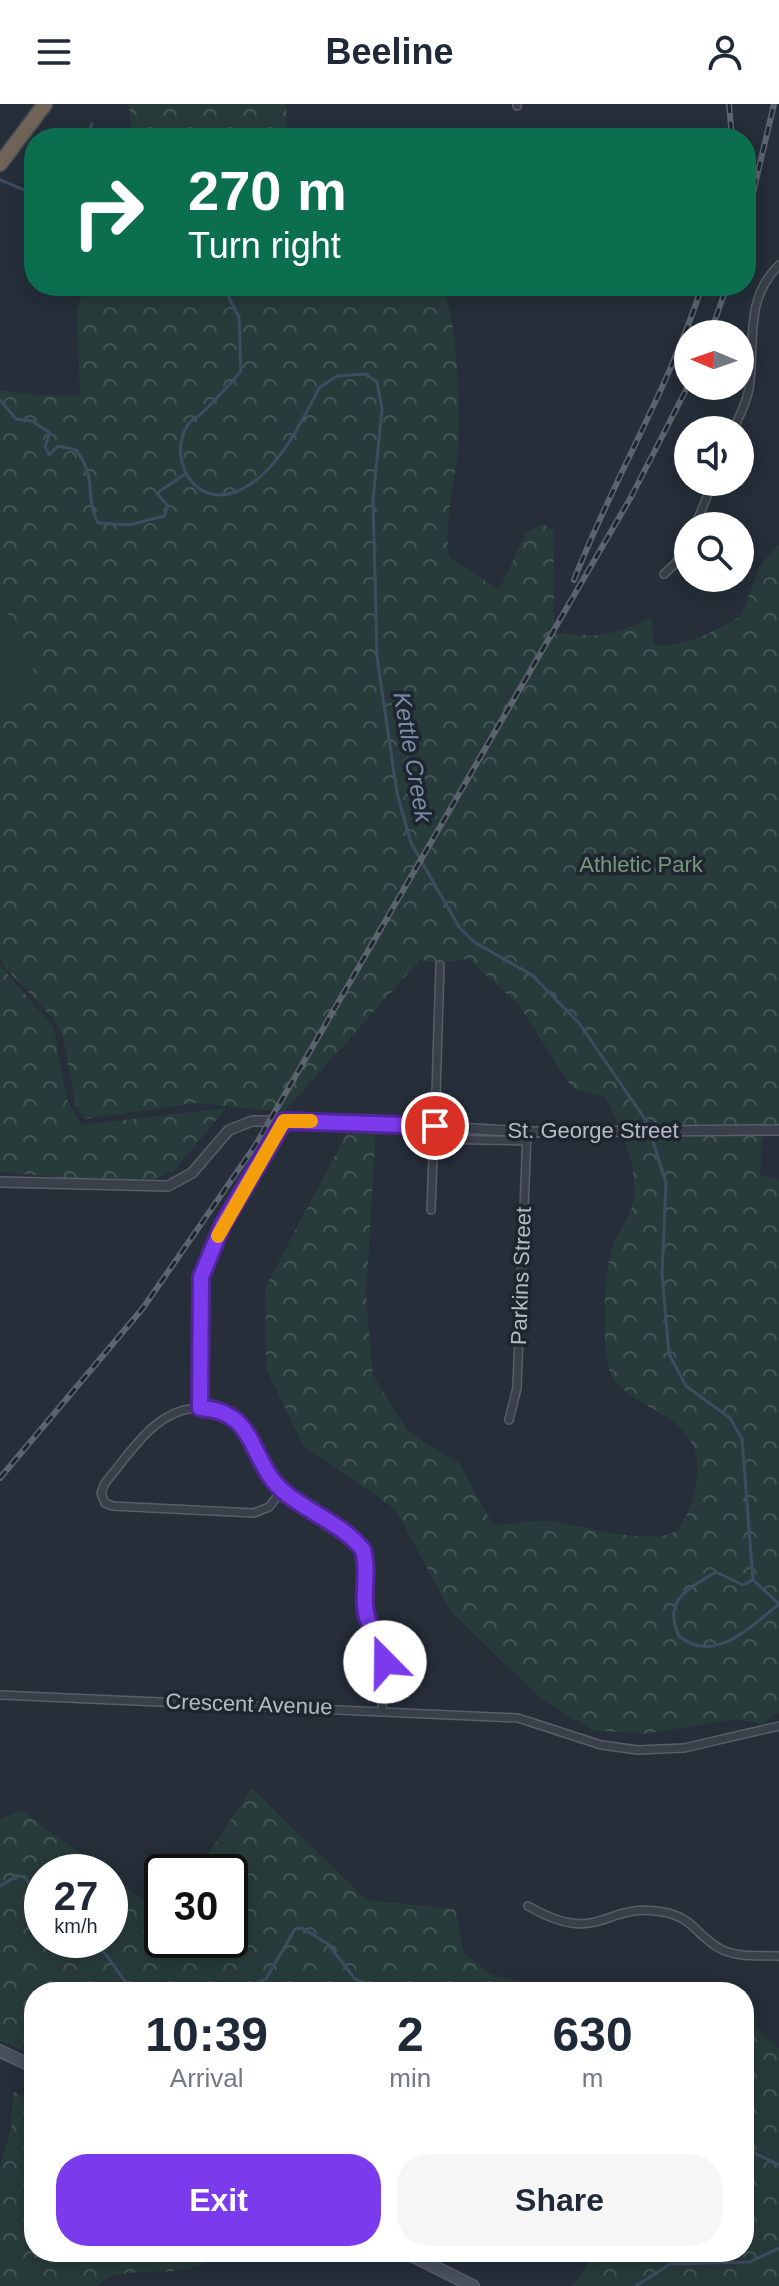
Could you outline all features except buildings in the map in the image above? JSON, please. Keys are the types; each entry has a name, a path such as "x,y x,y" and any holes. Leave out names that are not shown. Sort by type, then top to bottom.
{"highway":[{"path":"28,128 45,104"},
{"path":"0,164 24,133"}],"main road":[{"path":"0,2051 24,2062"},
{"path":"425,2262 473,2286"}],"street":[{"path":"739,416 748,394 753,317 764,284 779,265"},
{"path":"664,574 674,565"},
{"path":"435,1126 440,965"},
{"name":"St. George Street","path":"0,1182 168,1186 192,1173 234,1127 252,1121 435,1126 527,1136 779,1130"},
{"path":"200,1408 201,1277 223,1224 284,1121"},
{"path":"431,1210 433,1156 439,1139 527,1136"},
{"name":"Parkins Street","path":"509,1420 517,1388 527,1136"},
{"path":"282,1490 269,1507 254,1513 113,1506 103,1500 103,1486 159,1421 181,1408 220,1410 242,1424 259,1458 282,1490 363,1550 367,1568 367,1616 385,1655 382,1710"},
{"name":"Crescent Avenue","path":"0,1695 518,1718 601,1745 638,1750 675,1750 779,1726"},
{"path":"528,1906 550,1919 576,1925 597,1924 630,1912 666,1912 691,1923 723,1950 779,1956"}],"green space":[{"path":"129,104 286,104 287,128 131,128"},
{"name":"Athletic Park","path":"80,296 446,296 455,341 459,415 458,452 449,517 449,557 499,590 526,533 543,524 554,531 554,633 605,634 652,617 653,645 665,645 699,637 742,615 750,592 754,592 759,567 779,544 779,1130 763,1130 760,1176 779,1179 779,1712 762,1724 735,1719 644,1734 592,1730 540,1698 451,1612 395,1509 303,1445 266,1369 265,1288 349,1129 376,1130 366,1296 373,1375 408,1432 459,1463 493,1525 549,1521 637,1536 668,1534 679,1529 690,1507 696,1484 697,1458 689,1439 676,1424 626,1392 613,1379 607,1361 607,1271 613,1245 630,1212 634,1193 628,1150 605,1096 573,1089 518,1004 468,959 439,963 420,960 284,1112 195,1103 84,1119 76,1106 63,1037 55,1020 5,968 0,958 0,711 29,691 35,660 0,600 0,390 35,395 80,395 77,316"},
{"path":"0,600 35,660 29,691 0,711"},
{"path":"0,965 54,1028 67,1100 82,1125 226,1108 174,1171 141,1185 0,1172"},
{"path":"252,1788 366,1900 455,1909 464,1953 491,1974 523,1982 24,1982 24,2051 0,2041 0,1819 22,1811 81,1854 24,1854 24,1958 128,1958 128,1888 144,1900 144,1958 248,1958 248,1854 208,1854"},
{"path":"754,2025 779,2050 779,2286 571,2286 587,2262 754,2262"},
{"path":"13,2092 24,2096 24,2262 210,2262 181,2270 125,2273 104,2280 97,2286 0,2286 0,2167 11,2128"}],"waterway":[{"path":"90,128 92,124"},
{"name":"Kettle Creek","path":"0,180 24,190"},
{"name":"Kettle Creek","path":"228,296 239,317 241,371 189,423 183,436 182,464 196,486 207,493 220,495 235,492 249,485 274,462 319,388 337,376 365,374 377,382 382,409 373,500 377,657 397,793 411,843 459,927 474,942 532,975 579,1023 647,1122 666,1183 662,1274 669,1354 686,1386 730,1418 742,1439 753,1580"},
{"path":"0,400 16,419 32,421 50,433 45,446 49,455 58,446 76,450 87,470 98,523 129,525 164,516 168,506 157,493 185,474"},
{"name":"Kettle Creek","path":"716,1572 743,1585 753,1580 779,1604 745,1631 719,1645 706,1647 692,1644 679,1636 674,1613 676,1604 688,1590 716,1572"},
{"path":"0,1886 17,1876 24,1877"},
{"path":"259,1982 266,1979 295,1929 302,1928 328,1944 355,1979 363,1982"},
{"path":"108,1958 126,1982"},
{"path":"754,2153 779,2165"},
{"path":"754,2260 779,2248"},
{"path":"636,2286 670,2264 750,2262"}],"railway":[{"path":"729,104 731,128"},
{"path":"756,180 774,104"},
{"path":"574,580 674,361 699,296"},
{"path":"715,320 723,296"},
{"path":"0,1478 143,1308 255,1146 631,497 681,400"}],"slow traffic":[{"path":"218,1236 284,1121 311,1121"}],"route":[{"path":"385,1662 383,1644 367,1616 367,1568 358,1543 282,1490 255,1453 242,1424 220,1410 200,1408 201,1277 223,1224 284,1121 435,1126"}]}
